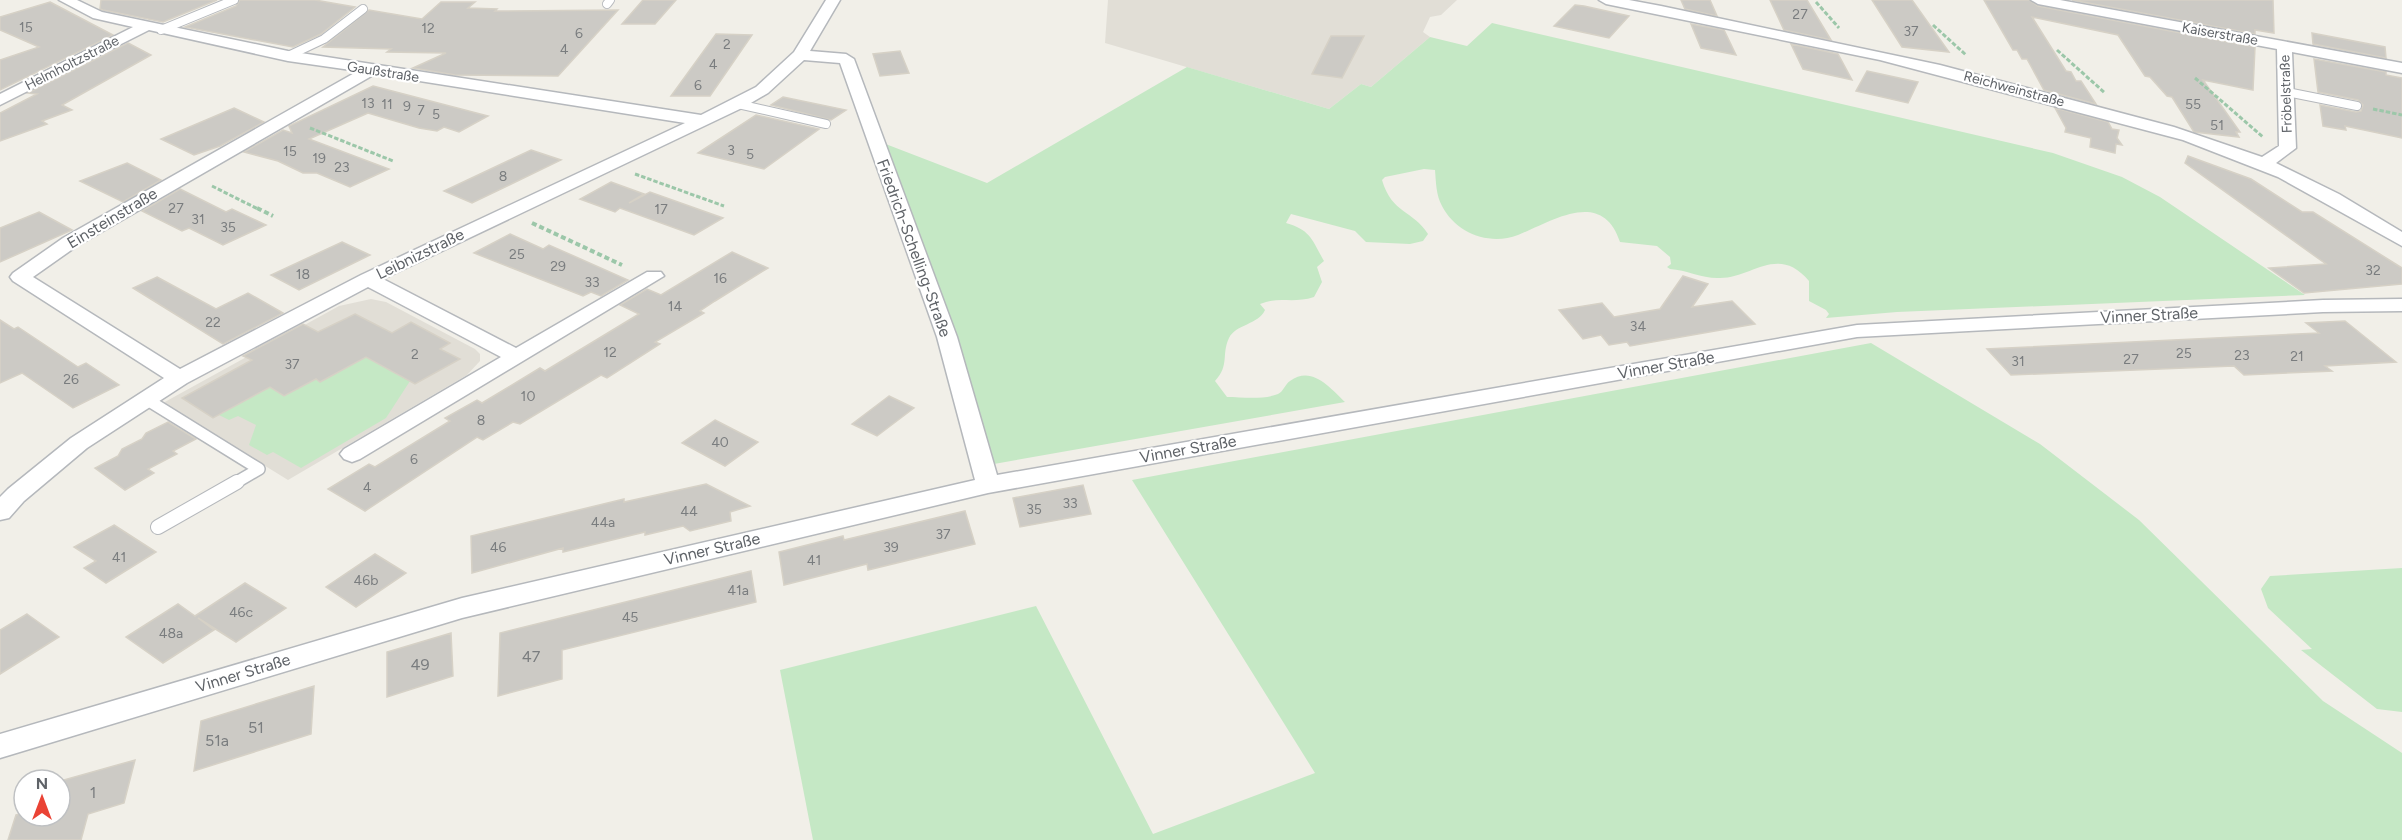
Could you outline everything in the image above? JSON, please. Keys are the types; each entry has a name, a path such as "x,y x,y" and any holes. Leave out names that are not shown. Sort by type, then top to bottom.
{"street":[{"name":"Gaußstraße","path":"66,0 98,15 144,27 288,56 705,121"},
{"name":"Leibnizstraße","path":"0,512 16,495 79,442 179,378 368,279 506,212 705,121 762,90 800,55 833,0"},
{"name":"Reichweinstraße","path":"1606,0 1834,46 1969,77 2208,143 2263,164 2339,200 2402,240"},
{"name":"Kaiserstraße","path":"2038,0 2064,2 2402,68"},
{"name":"Helmholtzstraße","path":"0,100 144,27"},
{"name":"Fröbelstraße","path":"2263,164 2288,148 2284,45"},
{"name":"Friedrich-Schelling-Straße","path":"800,55 846,59 947,337 988,485"},
{"name":"Einsteinstraße","path":"179,378 20,277 70,242 370,70"},
{"path":"352,454 654,276"},
{"path":"368,279 517,357"},
{"name":"Vinner Straße","path":"0,746 462,608 988,485 1857,331 2323,306 2402,305"}],"lane":[{"path":"162,30 234,0"},
{"path":"288,56 324,39 363,9"},
{"path":"2287,92 2357,106"},
{"path":"738,104 826,124"},
{"path":"146,399 259,469 158,527"}],"path":[{"path":"1816,2 1842,32 1834,46"},
{"path":"1933,25 1975,63 1969,77"},
{"path":"2057,50 2119,105 2117,117"},
{"path":"2195,78 2267,140 2288,148"},
{"path":"2357,106 2402,115"},
{"path":"284,118 393,161"},
{"path":"609,165 724,206"},
{"path":"187,174 273,216"},
{"path":"506,212 622,265"}],"shaded area":[{"path":"1108,0 1457,0 1441,15 1430,17 1423,32 1430,37 1371,87 1361,84 1329,109 1105,43"},
{"path":"371,299 386,302 475,349 480,354 480,361 467,375 288,480 163,403 339,306"}],"green space":[{"path":"1492,23 2053,153 2122,177 2160,197 2305,295 1897,312 1826,318 1829,314 1826,310 1809,301 1809,281 1798,270 1787,265 1765,266 1732,277 1720,278 1670,269 1667,267 1671,264 1670,257 1657,246 1620,242 1612,225 1601,216 1589,212 1560,217 1507,238 1485,238 1474,235 1448,215 1439,197 1435,170 1424,169 1385,177 1382,180 1391,199 1416,220 1428,234 1423,241 1410,244 1366,242 1355,231 1291,214 1286,223 1306,233 1324,261 1317,267 1322,282 1314,297 1260,304 1265,310 1262,315 1232,333 1229,338 1224,365 1215,381 1227,397 1259,398 1278,394 1290,381 1298,377 1313,377 1327,385 1345,402 994,464 883,143 987,183 1187,67 1329,109 1361,84 1371,87 1430,37 1467,46"},
{"path":"1871,343 2040,444 2139,520 2323,701 2402,753 2402,840 813,840 780,670 1036,606 1153,834 1315,773 1132,480"},
{"path":"367,347 381,365 410,381 386,418 301,468 273,452 267,455 249,445 256,425 238,416 229,420 219,415 227,405"},
{"path":"2402,568 2402,712 2377,709 2301,650 2312,649 2268,608 2261,589 2270,576"}],"building":[{"path":"101,0 217,0 163,22 100,9"},
{"path":"240,0 315,0 355,7 321,34 293,47 185,27 236,6"},
{"path":"643,0 676,0 655,24 622,24"},
{"path":"1681,0 1710,0 1717,16 1685,9"},
{"path":"1770,0 1807,0 1831,40 1784,30"},
{"path":"1872,0 1912,0 1949,52 1902,47"},
{"path":"1984,0 2029,0 2038,6 2255,47 2253,90 2203,80 2240,132 2236,132 2239,137 2194,132 2172,97 2167,96 2150,77 2145,76 2118,35 2032,17 2066,71 2071,72 2076,81 2081,81 2096,104 2044,90 2027,59 2022,59 2017,50 2013,50"},
{"path":"2072,0 2273,0 2274,33 2255,30 2255,34"},
{"path":"50,2 113,35 0,90 0,60 39,47 0,30 0,17"},
{"path":"441,2 475,2 468,8 497,9 495,11 618,10 558,76 455,75 413,68 446,53 387,52 391,49 323,47 369,10 422,19"},
{"path":"1575,5 1629,16 1609,38 1554,26"},
{"path":"1691,24 1724,30 1736,55 1701,48"},
{"path":"2312,33 2385,47 2386,58 2313,44"},
{"path":"716,34 752,35 710,96 671,96"},
{"path":"1331,36 1364,36 1342,78 1312,74"},
{"path":"128,43 151,55 62,105 72,110 42,121 47,124 0,141 0,113 37,94 28,93"},
{"path":"1791,44 1838,54 1852,80 1803,69"},
{"path":"900,51 909,73 880,76 873,54"},
{"path":"2314,59 2386,72 2386,75 2402,78 2402,138 2345,126 2346,130 2323,126 2320,105 2356,112 2361,111 2363,105 2358,100 2318,92"},
{"path":"1867,71 1918,82 1908,103 1856,91"},
{"path":"373,86 488,116 459,132 444,127 437,131 419,128 368,113 309,139 389,169 350,187 317,173 303,173 278,161 244,152 283,130 292,133 289,126"},
{"path":"783,97 846,110 831,120 771,105"},
{"path":"234,108 264,122 220,146 194,155 161,139"},
{"path":"2055,108 2108,122 2112,129 2119,130 2117,138 2122,145 2116,144 2115,153 2090,147 2091,138 2065,132 2066,128"},
{"path":"756,115 819,129 764,169 698,153"},
{"path":"531,150 561,160 472,203 444,191"},
{"path":"2188,156 2251,179 2302,212 2313,212 2402,268 2402,284 2304,293 2269,268 2326,264 2185,163"},
{"path":"127,163 161,180 123,202 80,181"},
{"path":"611,182 644,194 629,203 650,192 723,218 694,235 620,208 615,212 580,199"},
{"path":"180,189 226,212 232,209 266,225 223,245 189,228 182,231 142,211"},
{"path":"39,212 72,230 0,262 0,228"},
{"path":"510,234 543,249 549,245 628,280 601,296 591,292 583,296 474,253"},
{"path":"342,242 370,255 299,290 271,275"},
{"path":"732,252 768,268 700,311 704,313 655,342 660,344 607,378 601,375 520,424 513,422 483,440 477,437 365,511 328,489 369,464 375,467 450,421 445,418 477,400 482,403 540,368 545,371 639,314 620,305 647,289 661,295"},
{"path":"1683,276 1708,284 1692,307 1732,301 1755,324 1630,346 1627,342 1609,345 1601,335 1583,339 1559,310 1602,303 1614,317 1660,309"},
{"path":"157,277 216,309 248,293 283,313 223,344 133,288"},
{"path":"355,314 392,333 411,322 450,343 440,349 460,359 415,384 366,357 320,382 316,379 284,396 270,387 213,418 182,398 252,360 243,356 303,324 318,332"},
{"path":"0,320 14,329 18,327 78,367 86,363 119,385 73,408 22,373 0,383"},
{"path":"2345,321 2396,362 2325,366 2332,371 2244,375 2234,366 2011,375 1987,349 2319,333 2306,323"},
{"path":"889,396 914,408 877,436 852,424"},
{"path":"715,420 758,442 725,466 682,443"},
{"path":"168,422 196,439 173,451 177,454 148,469 154,473 125,490 95,468 118,456 122,449 142,439 146,433"},
{"path":"706,484 750,506 730,512 731,521 690,531 683,526 645,535 645,532 563,552 563,548 472,573 471,536 624,499 624,502"},
{"path":"1083,485 1091,514 1020,527 1013,498"},
{"path":"965,511 975,544 868,570 867,564 784,585 779,552 843,536 844,540"},
{"path":"114,525 156,552 106,583 84,568 96,561 74,547"},
{"path":"375,554 406,573 356,607 326,587"},
{"path":"751,571 756,602 562,650 562,679 498,696 500,633"},
{"path":"245,583 286,608 236,642 198,618 214,630 163,663 126,637 178,604 195,616"},
{"path":"27,614 59,637 0,674 0,630"},
{"path":"451,633 453,676 387,697 387,652"},
{"path":"314,686 311,734 194,771 201,721"},
{"path":"135,760 124,803 88,814 81,840 8,840 12,828 72,828 72,778"}]}
